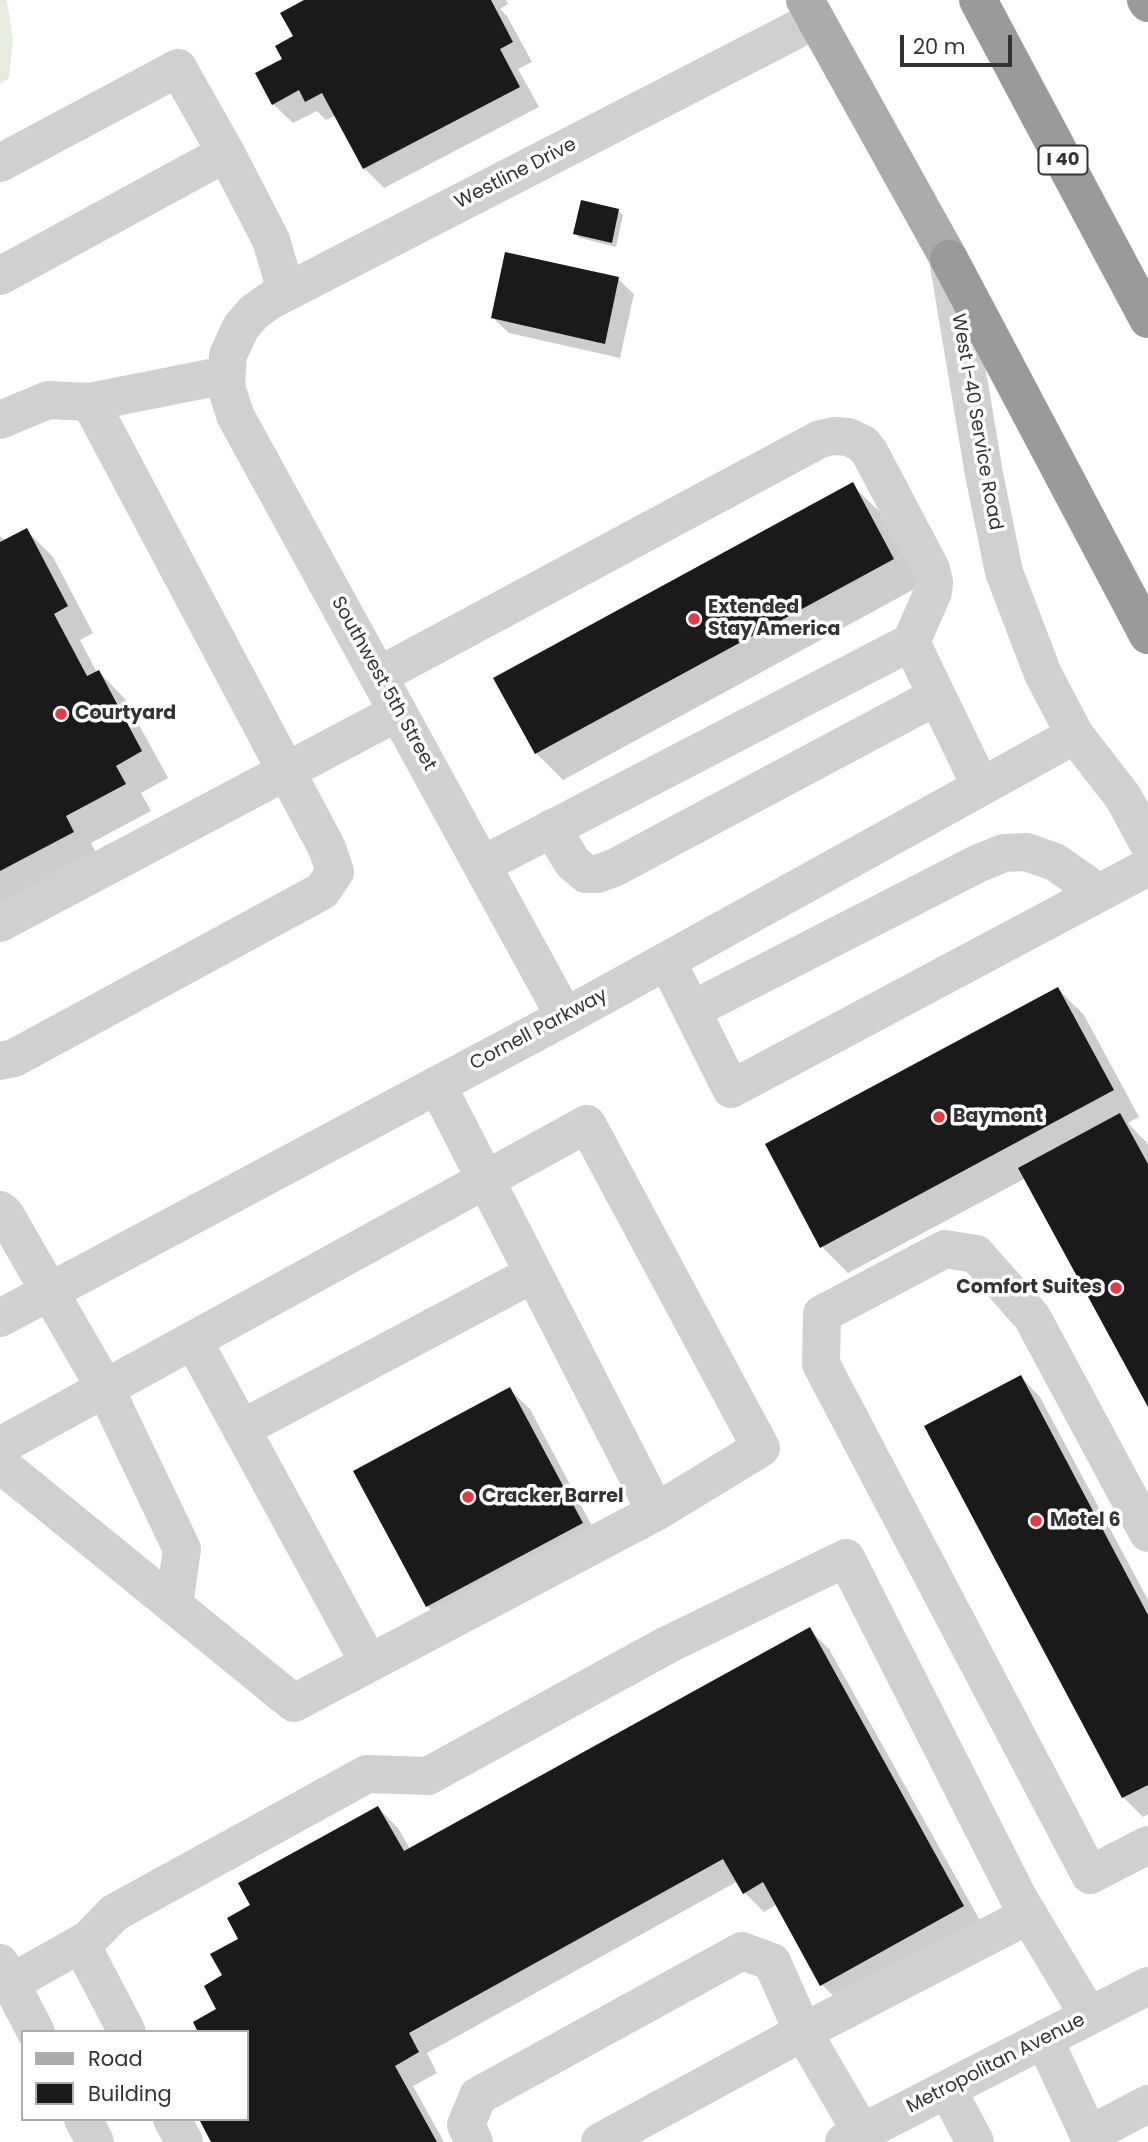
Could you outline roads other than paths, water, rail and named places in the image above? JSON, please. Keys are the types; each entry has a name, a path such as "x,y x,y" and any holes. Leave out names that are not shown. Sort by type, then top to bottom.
{"highway":[{"name":"I 40","path":"978,0 1148,319"},
{"path":"948,260 1148,635"}],"main road":[{"name":"West I-40 Service Road","path":"810,10 948,260"}],"street":[{"name":"Westline Drive","path":"228,360 241,327 254,312 286,291 810,10"},
{"path":"0,163 178,68 271,240 286,291"},
{"path":"0,276 226,153"},
{"name":"West I-40 Service Road","path":"948,260 984,474 1004,572 1043,674 1075,735 1123,797 1148,844"},
{"path":"0,420 48,400 90,402 228,360"},
{"name":"Southwest 5th Street","path":"228,360 228,396 236,415 565,1017"},
{"path":"0,1061 14,1058 321,891 335,872 327,848 90,402"},
{"path":"379,676 820,439 834,436 848,438 863,444 870,453 931,569 934,582 933,592 911,642 482,865"},
{"path":"911,642 981,787"},
{"path":"552,828 572,862 586,874 597,874 614,868 937,696"},
{"path":"0,923 398,712"},
{"name":"Cornell Parkway","path":"0,1318 565,1017 1075,735"},
{"path":"692,1010 979,863 1004,853 1026,852 1055,862 1099,893"},
{"path":"667,961 731,1089 1148,867"},
{"path":"437,1085 656,1512"},
{"path":"0,1446 587,1124 761,1448 656,1512 294,1703 0,1464"},
{"path":"0,1210 5,1214 105,1388 181,1549 174,1605"},
{"path":"1148,1533 1032,1317 976,1254 945,1249 822,1314 821,1364 1090,1875 1148,1845"},
{"path":"241,1429 533,1274"},
{"path":"193,1340 369,1663"},
{"path":"35,2030 5,1973 89,1940 114,1913 367,1774 428,1776 667,1645 846,1558 1019,1899 1089,2016"},
{"path":"600,2142 803,2032 1029,1915"},
{"path":"81,1944 126,2030"},
{"path":"474,2142 466,2125 478,2096 742,1951 772,1962 853,2137"},
{"name":"Metropolitan Avenue","path":"853,2137 1148,1986"},
{"path":"1044,2039 1091,2139 1148,2104"},
{"path":"947,2089 974,2142"},
{"path":"84,2121 95,2142"},
{"path":"173,2121 184,2142"}],"place":[{"name":"Extended Stay America","path":"694,619"},
{"name":"Courtyard","path":"61,714"},
{"name":"Baymont","path":"939,1117"},
{"name":"Comfort Suites","path":"1116,1288"},
{"name":"Cracker Barrel","path":"468,1497"},
{"name":"Motel 6","path":"1036,1521"}]}
